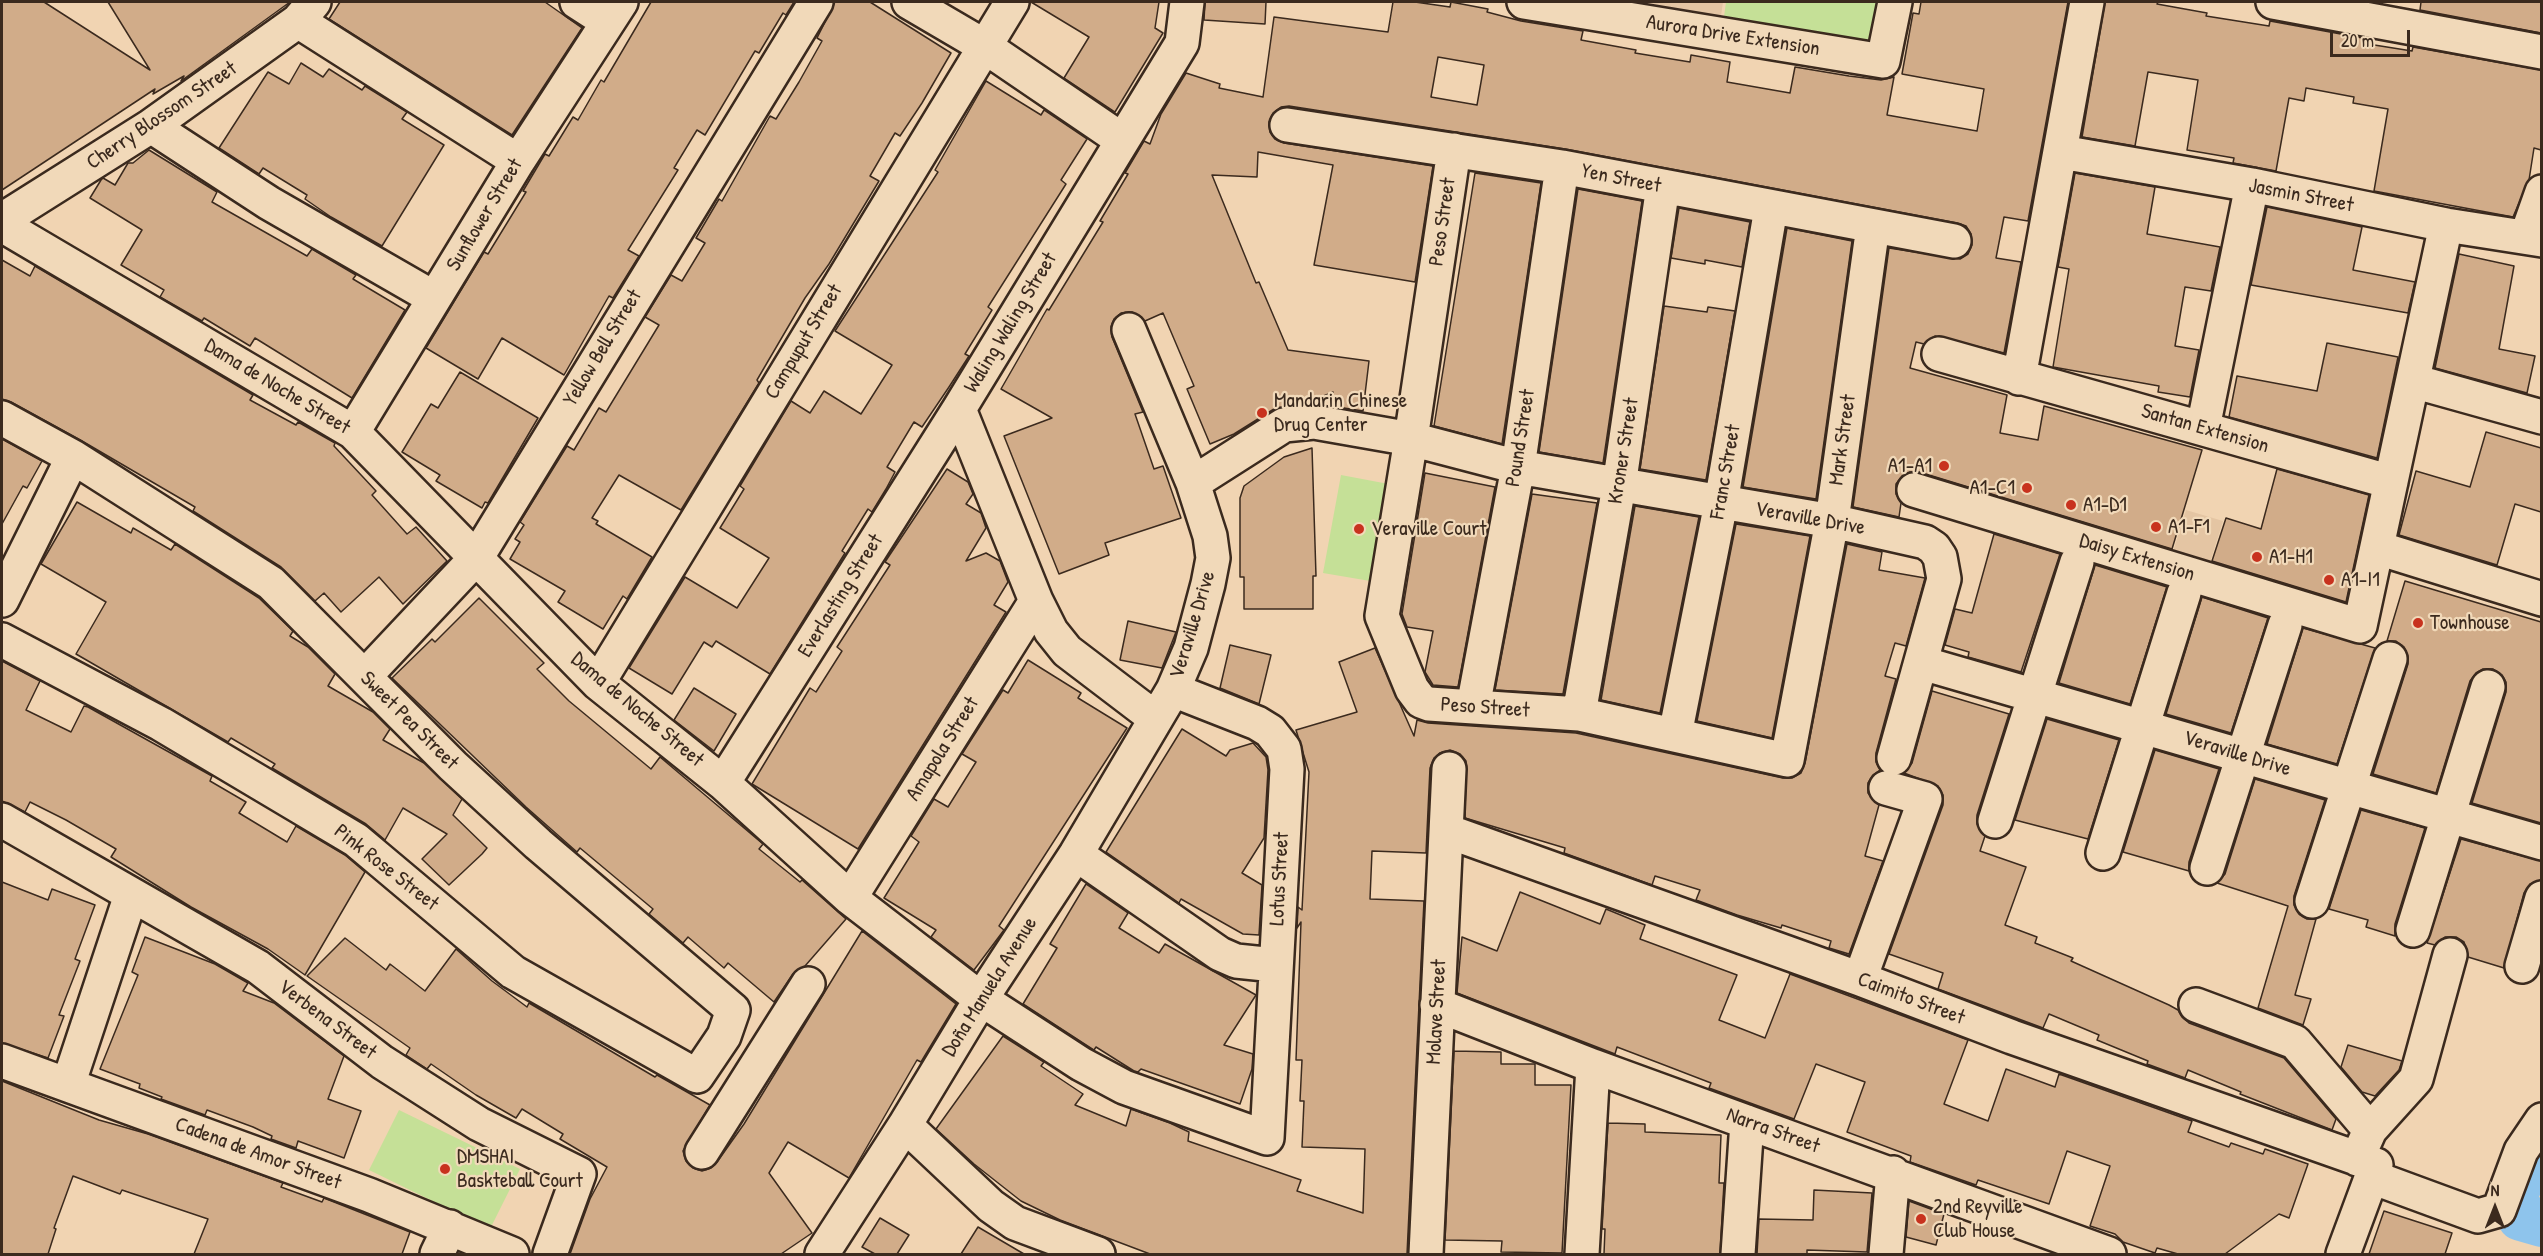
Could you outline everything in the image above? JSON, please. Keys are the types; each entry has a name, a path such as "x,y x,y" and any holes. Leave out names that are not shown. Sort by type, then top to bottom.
{"street":[{"path":"577,2 614,12"},
{"name":"Yellow Bell Street","path":"365,676 477,557 816,2"},
{"path":"909,2 984,46 1122,141"},
{"name":"Campuput Street","path":"598,682 1012,2"},
{"name":"Waling Waling Street","path":"1155,718 1067,651 1052,631 1036,600 959,409 1182,44 1187,2"},
{"name":"Aurora Drive Extension","path":"1524,2 1883,61 1895,2"},
{"path":"2019,378 2087,2"},
{"path":"2273,2 2541,52"},
{"path":"306,11 518,161"},
{"name":"Cherry Blossom Street","path":"2,220 152,126 306,11"},
{"name":"Sunflower Street","path":"354,432 518,161 614,12"},
{"name":"Yen Street","path":"1287,125 1562,167 1954,241"},
{"path":"152,126 269,203 434,298"},
{"name":"Peso Street","path":"1454,150 1411,439 1382,607 1383,624 1412,689 1422,701 1439,705 1579,714 1787,760"},
{"name":"Jasmin Street","path":"2061,152 2252,185 2446,225 2534,238"},
{"name":"Pound Street","path":"1473,707 1518,467 1562,167"},
{"path":"2203,428 2252,185"},
{"name":"Kroner Street","path":"1579,714 1619,486 1663,186"},
{"path":"2534,238 2541,192"},
{"name":"Franc Street","path":"1676,735 1721,503 1771,208"},
{"name":"Dama de Noche Street","path":"2,225 354,432 598,682 723,783 850,898 981,999 1081,1064 1124,1088 1267,1138"},
{"path":"2446,225 2378,548 2541,599"},
{"name":"Mark Street","path":"1787,760 1832,521 1873,226"},
{"path":"1129,330 1193,483"},
{"name":"Santan Extension","path":"1939,354 2391,482"},
{"path":"2413,381 2541,417"},
{"name":"Everlasting Street","path":"723,783 959,409"},
{"name":"Sweet Pea Street","path":"2,418 73,457 271,583 453,766 538,844 733,1010 723,1036 697,1076"},
{"name":"Veraville Drive","path":"1155,718 1173,690 1191,648 1213,558 1210,536 1193,483 1284,425 1314,422 1411,439 1518,467 1832,521 1925,542 1934,548 1940,557 1944,579 1922,663 2541,843"},
{"path":"2,600 73,457"},
{"name":"Daisy Extension","path":"1914,490 2360,626 2378,548"},
{"path":"1995,821 2077,562"},
{"path":"2103,853 2184,593"},
{"name":"Amapola Street","path":"850,898 1036,600"},
{"path":"2207,868 2285,625"},
{"name":"Pink Rose Street","path":"2,640 161,724 356,840 513,972 697,1076"},
{"path":"2312,901 2390,659"},
{"path":"1860,979 1925,799 1890,773 1922,663"},
{"path":"2413,930 2488,687"},
{"name":"Lotus Street","path":"1173,690 1257,723 1270,731 1284,749 1287,769 1267,1138"},
{"name":"Doña Manuela Avenue","path":"828,1253 981,999 1076,854 1155,718"},
{"name":"Molave Street","path":"1426,1254 1449,769"},
{"name":"Verbena Street","path":"2,820 258,967 382,1062 479,1125 579,1174 550,1254"},
{"name":"Caimito Street","path":"1447,831 1860,979 2368,1167 2478,1216 2499,1210 2521,1150 2541,1120"},
{"path":"1076,854 1220,954 1236,961 1275,965"},
{"path":"68,1085 131,895"},
{"path":"2522,966 2541,898"},
{"path":"2343,1254 2368,1167 2370,1130 2416,1080 2450,955"},
{"path":"702,1152 808,984"},
{"name":"Narra Street","path":"1437,1005 1593,1066 1893,1173 2109,1254"},
{"path":"2196,1005 2295,1042 2370,1130"},
{"path":"723,1036 758,1064"},
{"name":"Cadena de Amor Street","path":"2,1061 68,1085 443,1241 512,1254"},
{"path":"1582,1254 1593,1066"},
{"path":"1738,1254 1747,1122"},
{"path":"905,1125 991,1206 1015,1223 1098,1254"},
{"path":"1886,1254 1893,1173"}],"shaded area":[{"path":"1612,2 1723,2 1721,16"},
{"path":"2186,510 2223,521 2207,572 2170,561"}],"green space":[{"path":"1726,2 1885,2 1878,43 1724,17"},
{"name":"Veraville Court","path":"1341,475 1394,485 1376,582 1323,573"},
{"name":"DMSHAI Baskteball Court","path":"399,1110 520,1169 490,1229 369,1170"}],"building":[{"path":"2,2 44,2 150,70 108,2 290,2 181,81 184,76 153,94 155,89 2,190"},
{"path":"340,2 545,2 582,28 512,135 329,19"},
{"path":"651,2 794,2 786,15 783,13 759,53 755,51 705,135 697,130 674,168 678,170 628,250 639,256 613,298 609,296 564,375 502,338 478,379 426,348 484,252 488,254 526,192 523,191 545,154 549,156 573,117 578,120 601,80 604,82"},
{"path":"835,2 870,2 951,53 900,136 895,133 870,176 879,181 829,264 805,298 757,380 759,383 681,510 619,475 592,518 598,521 596,524 652,557 627,599 623,596 603,629 558,602 565,591 510,559 520,542 515,539 524,525 520,522 567,446 574,450 599,408 606,412 659,325 645,317 671,275 682,281 705,243 696,238 719,199 722,201 770,116 776,119 799,82 822,41 817,38"},
{"path":"1031,2 1159,2 1155,28 1163,33 1115,112 1064,78 1089,37"},
{"path":"1205,2 1266,2 1265,24 1204,20"},
{"path":"1393,2 1415,2 1450,7 1451,2 1488,9 1487,12 1521,21 1583,31 1581,40 1636,50 1635,53 1690,62 1691,55 1730,62 1727,82 1790,93 1795,67 1881,80 1894,77 1887,115 1977,131 1984,89 1902,74 1913,13 1919,14 1921,2 2068,2 2028,221 2004,217 1996,258 2021,262 2004,353 1935,336 1924,344 1916,342 1910,368 2007,395 2000,433 2038,440 2044,406 2202,450 2172,549 1919,472 1910,472 1902,476 1896,484 1896,494 1901,503 1899,517 1853,507 1889,248 1960,259 1968,254 1972,245 1971,234 1966,226 1565,149 1289,106 1281,107 1273,113 1269,122 1270,132 1275,139 1284,143 1433,166 1415,282 1314,265 1333,165 1258,152 1257,177 1212,175 1256,283 1259,282 1288,350 1369,361 1363,411 1331,406 1333,392 1305,404 1274,409 1234,434 1210,444 1187,389 1194,386 1163,313 1145,321 1132,312 1121,313 1114,319 1111,327 1112,337 1143,412 1135,414 1154,469 1163,466 1181,518 1105,543 1109,555 1059,574 1004,436 1052,418 1001,389 1047,309 1049,310 1103,222 1100,221 1128,174 1125,173 1144,141 1150,144 1161,114 1186,73 1220,84 1219,88 1263,97 1274,17 1388,32","holes":["1438,57 1484,65 1477,105 1431,97"]},
{"path":"2105,2 2158,2 2157,4 2207,13 2206,16 2269,26 2270,21 2368,39 2368,44 2412,51 2413,47 2541,70 2541,150 2534,148 2529,180 2513,217 2374,191 2388,109 2353,103 2354,97 2306,88 2304,101 2289,98 2276,171 2233,163 2234,158 2187,150 2198,80 2148,72 2135,146 2082,137"},
{"path":"2421,2 2541,2 2541,33 2420,10"},
{"path":"301,63 323,77 329,69 362,90 365,86 407,112 402,119 444,145 382,246 331,217 305,199 307,195 263,168 259,174 219,148 268,72 289,84"},
{"path":"986,81 1041,115 1044,110 1087,139 1061,180 1066,184 988,307 992,310 965,354 969,356 922,427 914,422 887,467 895,472 886,489 872,512 868,509 842,551 845,553 770,674 716,641 712,647 704,642 672,694 629,668 685,577 737,608 769,558 720,528 744,489 740,486 791,401 810,413 824,391 861,414 892,365 835,331 938,172 935,170"},
{"path":"149,150 217,192 212,202 307,256 312,249 356,275 353,279 405,310 352,398 255,338 250,346 204,318 202,321 160,297 164,290 121,265 142,230 90,198 103,178 115,185 128,163 133,163"},
{"path":"1475,173 1541,183 1502,444 1434,426"},
{"path":"2075,173 2155,187 2147,234 2220,247 2211,291 2185,287 2175,346 2199,350 2190,397 2158,392 2159,386 2053,367 2069,269 2058,267"},
{"path":"1578,189 1642,201 1603,463 1539,452"},
{"path":"2267,207 2362,227 2353,270 2415,282 2408,313 2251,285"},
{"path":"1679,208 1750,222 1742,267 1705,260 1705,264 1671,258"},
{"path":"1787,228 1852,241 1816,499 1743,487"},
{"path":"2459,254 2514,266 2499,349 2535,356 2527,393 2435,368"},
{"path":"2,260 30,276 35,266 253,395 250,400 296,425 298,422 335,443 334,446 376,491 372,495 407,534 416,527 447,561 403,604 379,577 341,612 324,593 315,601 281,567 193,511 195,507 82,441 2,399"},
{"path":"1664,306 1707,312 1708,307 1735,311 1706,480 1640,469"},
{"path":"2327,343 2398,357 2377,458 2229,417 2237,376 2317,391"},
{"path":"460,372 538,418 488,503 485,502 482,508 436,481 440,475 402,452 431,404 438,408"},
{"path":"2486,432 2541,448 2541,512 2515,504 2497,565 2399,535 2416,471 2470,487"},
{"path":"2,439 42,461 27,488 23,486 2,524"},
{"path":"1312,448 1316,576 1313,576 1313,609 1244,609 1244,577 1240,577 1240,498 1244,486 1284,457"},
{"path":"947,469 968,482 973,494 966,504 981,513 986,528 966,561 986,553 1000,561 1008,582 994,605 1006,612 858,849 752,784 810,688 816,692 842,651 837,647 890,565 885,562"},
{"path":"2277,469 2369,495 2346,602 2212,561 2226,518 2261,529"},
{"path":"1425,473 1495,487 1458,687 1433,685 1425,672 1433,631 1407,627 1402,614"},
{"path":"1532,494 1597,503 1563,694 1495,690"},
{"path":"77,502 131,533 133,528 171,550 175,544 259,598 293,631 290,636 308,647 335,674 328,686 373,712 390,729 383,740 424,763 462,799 453,815 487,848 482,854 449,885 422,859 447,834 403,808 385,840 366,824 272,768 275,764 231,738 228,742 76,654 106,602 41,564"},
{"path":"1635,506 1699,517 1660,713 1601,700"},
{"path":"1736,524 1810,536 1772,738 1697,721"},
{"path":"1994,534 2060,554 2021,672 1968,657 1969,652 1945,645 1955,609 1972,613"},
{"path":"1847,544 1882,552 1879,570 1925,578 1906,646 1895,643 1885,676 1896,679 1876,753 1876,762 1880,770 1868,783 1868,793 1879,805 1865,856 1883,861 1849,954 1829,948 1831,941 1782,925 1781,928 1737,915 1696,900 1700,890 1655,876 1652,885 1564,853 1565,848 1465,818 1466,761 1460,754 1450,750 1434,758 1430,768 1426,853 1372,851 1370,899 1424,901 1407,1254 1150,1254 1060,1220 1021,1201 974,1164 936,1129 1003,1036 1044,1062 1041,1066 1083,1094 1075,1105 1126,1126 1131,1109 1170,1123 1189,1132 1188,1141 1301,1180 1297,1191 1363,1213 1365,1149 1302,1147 1304,1101 1300,1101 1302,1060 1296,1060 1301,922 1297,928 1298,907 1302,910 1309,772 1296,730 1357,712 1339,662 1375,648 1414,736 1417,720 1428,723 1576,733 1783,778 1792,778 1801,773 1805,763"},
{"path":"2095,565 2167,587 2130,704 2059,683"},
{"path":"2405,581 2541,622 2541,823 2472,803 2506,692 2506,682 2502,675 2493,669 2483,669 2476,673 2470,681 2436,793 2373,774 2408,664 2408,656 2404,647 2396,641 2387,641"},
{"path":"2202,597 2268,618 2231,733 2166,714"},
{"path":"479,598 544,663 537,669 569,701 651,769 660,757 763,844 759,849 800,882 802,880 846,919 805,966 793,974 774,1002 728,963 724,968 688,937 683,943 649,914 653,909 580,848 577,852 526,807 392,678 432,639 435,642"},
{"path":"1128,621 1176,632 1162,668 1120,660"},
{"path":"2303,628 2375,648 2337,764 2267,744"},
{"path":"1230,645 1271,655 1259,704 1220,688"},
{"path":"1028,660 1081,693 1078,698 1127,728 999,926 1004,930 974,970 931,937 936,930 884,898 919,842 911,836 934,799 948,807 976,762 962,754 1003,690 1008,693"},
{"path":"2,661 40,681 26,710 71,732 84,706 88,707 212,776 210,781 246,802 239,813 287,842 296,826 345,855 365,872 305,975 268,949 191,907 111,857 116,849 66,820 30,802 25,812 2,801"},
{"path":"694,688 736,714 714,751 674,720"},
{"path":"1932,691 2009,714 1977,815 1977,824 1985,836 1980,851 2026,867 2005,925 2037,937 2035,943 2073,958 2071,961 2169,1005 2178,1010 2189,1023 2284,1058 2336,1119 2332,1130 2240,1094 2241,1092 2188,1070 2185,1078 2147,1064 2148,1061 2097,1040 2099,1035 2049,1014 2043,1028 1938,989 1943,973 1889,954 1943,805 1943,795 1938,786 1904,773 1912,763"},
{"path":"2047,719 2119,740 2088,839 2015,820"},
{"path":"1182,729 1226,756 1230,750 1253,743 1266,757 1268,770 1264,838 1242,873 1262,885 1259,935 1243,934 1181,899 1179,903 1106,852"},
{"path":"2155,750 2219,769 2189,862 2189,871 2123,852"},
{"path":"2255,779 2325,800 2294,896 2294,905 2299,914 2307,919 2316,919 2295,995 2311,999 2303,1025 2258,1008 2288,906 2217,883 2225,874"},
{"path":"2361,810 2425,828 2395,924 2395,936 2366,927 2368,920 2329,909"},
{"path":"2461,839 2541,861 2541,880 2530,884 2524,893 2504,968 2468,957 2464,942 2456,937 2445,937 2435,945 2427,943"},
{"path":"2,882 48,900 52,889 95,905 75,959 80,961 59,1015 64,1016 48,1058 2,1043"},
{"path":"1086,884 1128,913 1119,928 1159,953 1165,944 1256,995 1224,1045 1253,1054 1252,1069 1240,1104 1141,1069 1138,1072 1134,1071 1096,1047 1094,1050 1023,1004 1057,948 1050,944"},
{"path":"1520,892 1600,924 1606,909 1645,925 1640,939 1737,975 1719,1020 1765,1038 1790,974 1968,1040 1944,1104 1988,1121 2006,1069 2055,1087 2059,1074 2192,1121 2188,1132 2229,1147 2231,1143 2263,1154 2265,1149 2308,1164 2289,1218 2279,1214 2225,1254 2178,1254 2157,1248 2155,1253 2123,1242 2115,1234 2090,1226 2110,1166 2067,1151 2049,1204 1978,1180 1976,1185 1910,1162 1911,1156 1847,1132 1865,1082 1816,1064 1794,1119 1709,1088 1711,1083 1617,1047 1615,1054 1457,993 1462,937 1497,951"},
{"path":"862,931 956,1004 921,1062 917,1060 849,1178 788,1142 769,1173 812,1233 781,1254 570,1254 590,1199 607,1167 560,1139 563,1134 522,1109 516,1118 476,1095 431,1064 427,1069 406,1055 410,1048 307,976 345,938 386,970 390,964 425,991 456,949 492,981 527,1007 529,1003 655,1077 657,1075 710,1105 683,1151 686,1161 693,1168 702,1171 711,1168 717,1162 744,1124"},
{"path":"145,937 215,964 248,983 243,991 274,1003 344,1056 328,1099 361,1111 344,1158 298,1141 296,1148 271,1139 272,1136 253,1127 207,1110 205,1115 161,1099 162,1097 139,1088 140,1084 100,1069 138,975 132,972"},
{"path":"2348,1045 2402,1061 2399,1070 2375,1096 2362,1092 2341,1067"},
{"path":"1454,1051 1501,1052 1501,1064 1535,1064 1535,1085 1571,1085 1562,1253 1501,1252 1502,1241 1445,1240"},
{"path":"2,1081 99,1120 148,1134 283,1183 281,1187 322,1202 324,1198 410,1232 402,1254 194,1254 208,1219 122,1190 120,1194 73,1176 54,1228 56,1229 48,1254 2,1254"},
{"path":"1608,1123 1645,1124 1645,1132 1721,1135 1719,1183 1724,1183 1720,1254 1604,1254 1605,1229 1602,1229"},
{"path":"1814,1190 1872,1193 1867,1252 1807,1250 1807,1254 1757,1254 1759,1219 1813,1220"},
{"name":"2nd Reyville Club House","path":"1909,1201 1944,1214 1936,1245 1906,1237"},
{"path":"2384,1211 2452,1233 2445,1254 2369,1254"},
{"path":"880,1218 909,1235 897,1254 875,1254 862,1247"},
{"path":"978,1227 1024,1254 961,1254"}],"waterway":[{"path":"2536,1154 2529,1162 2511,1200 2521,1217 2542,1223"}],"place":[{"name":"Mandarin Chinese Drug Center","path":"1262,413"},
{"name":"A1-A1","path":"1944,466"},
{"name":"A1-C1","path":"2027,488"},
{"name":"A1-D1","path":"2071,505"},
{"name":"A1-F1","path":"2156,527"},
{"name":"Veraville Court","path":"1359,529"},
{"name":"A1-H1","path":"2257,557"},
{"name":"A1-I1","path":"2329,580"},
{"name":"Townhouse","path":"2418,623"},
{"name":"DMSHAI Baskteball Court","path":"445,1169"},
{"name":"2nd Reyville Club House","path":"1921,1219"}]}
